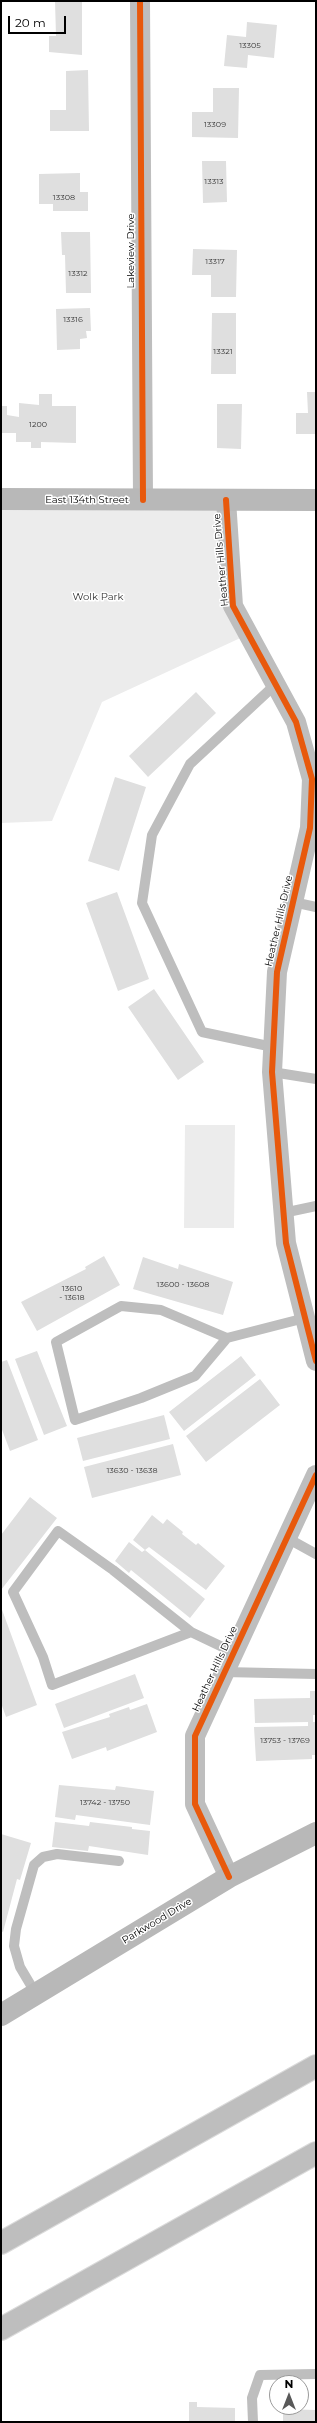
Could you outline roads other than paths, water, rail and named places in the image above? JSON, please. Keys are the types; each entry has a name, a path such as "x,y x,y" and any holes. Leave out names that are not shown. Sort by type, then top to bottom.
{"highway":[{"path":"1,2243 316,2066"},
{"path":"1,2329 316,2153"}],"street":[{"name":"Lakeview Drive","path":"140,1 143,500"},
{"name":"East 134th Street","path":"1,500 316,500"},
{"name":"Heather Hills Drive","path":"226,500 233,606 296,722 314,779 310,828 277,972 272,1072 286,1243 316,1361"},
{"name":"Heather Hills Drive","path":"228,1877 195,1804 194,1736 316,1476"},
{"name":"Parkwood Drive","path":"1,2015 228,1877 316,1833"}],"lane":[{"path":"273,1047 202,1032 142,903 152,835 190,764 276,684"},
{"path":"293,902 316,906"},
{"path":"272,1072 316,1079"},
{"path":"283,1213 316,1206"},
{"path":"227,1338 160,1310 121,1306 56,1342 75,1420 141,1398 195,1376 227,1338 305,1318"},
{"path":"191,1632 52,1685 43,1657 13,1592 58,1531 113,1570 191,1632 233,1652"},
{"path":"287,1538 316,1554"},
{"path":"224,1672 316,1674"},
{"path":"36,1994 20,1967 14,1946 16,1929 34,1865 43,1857 57,1854 119,1860"},
{"path":"253,2422 252,2398 260,2375 316,2374"}],"park label":[{"name":"Wolk Park","path":"98,597"}]}
